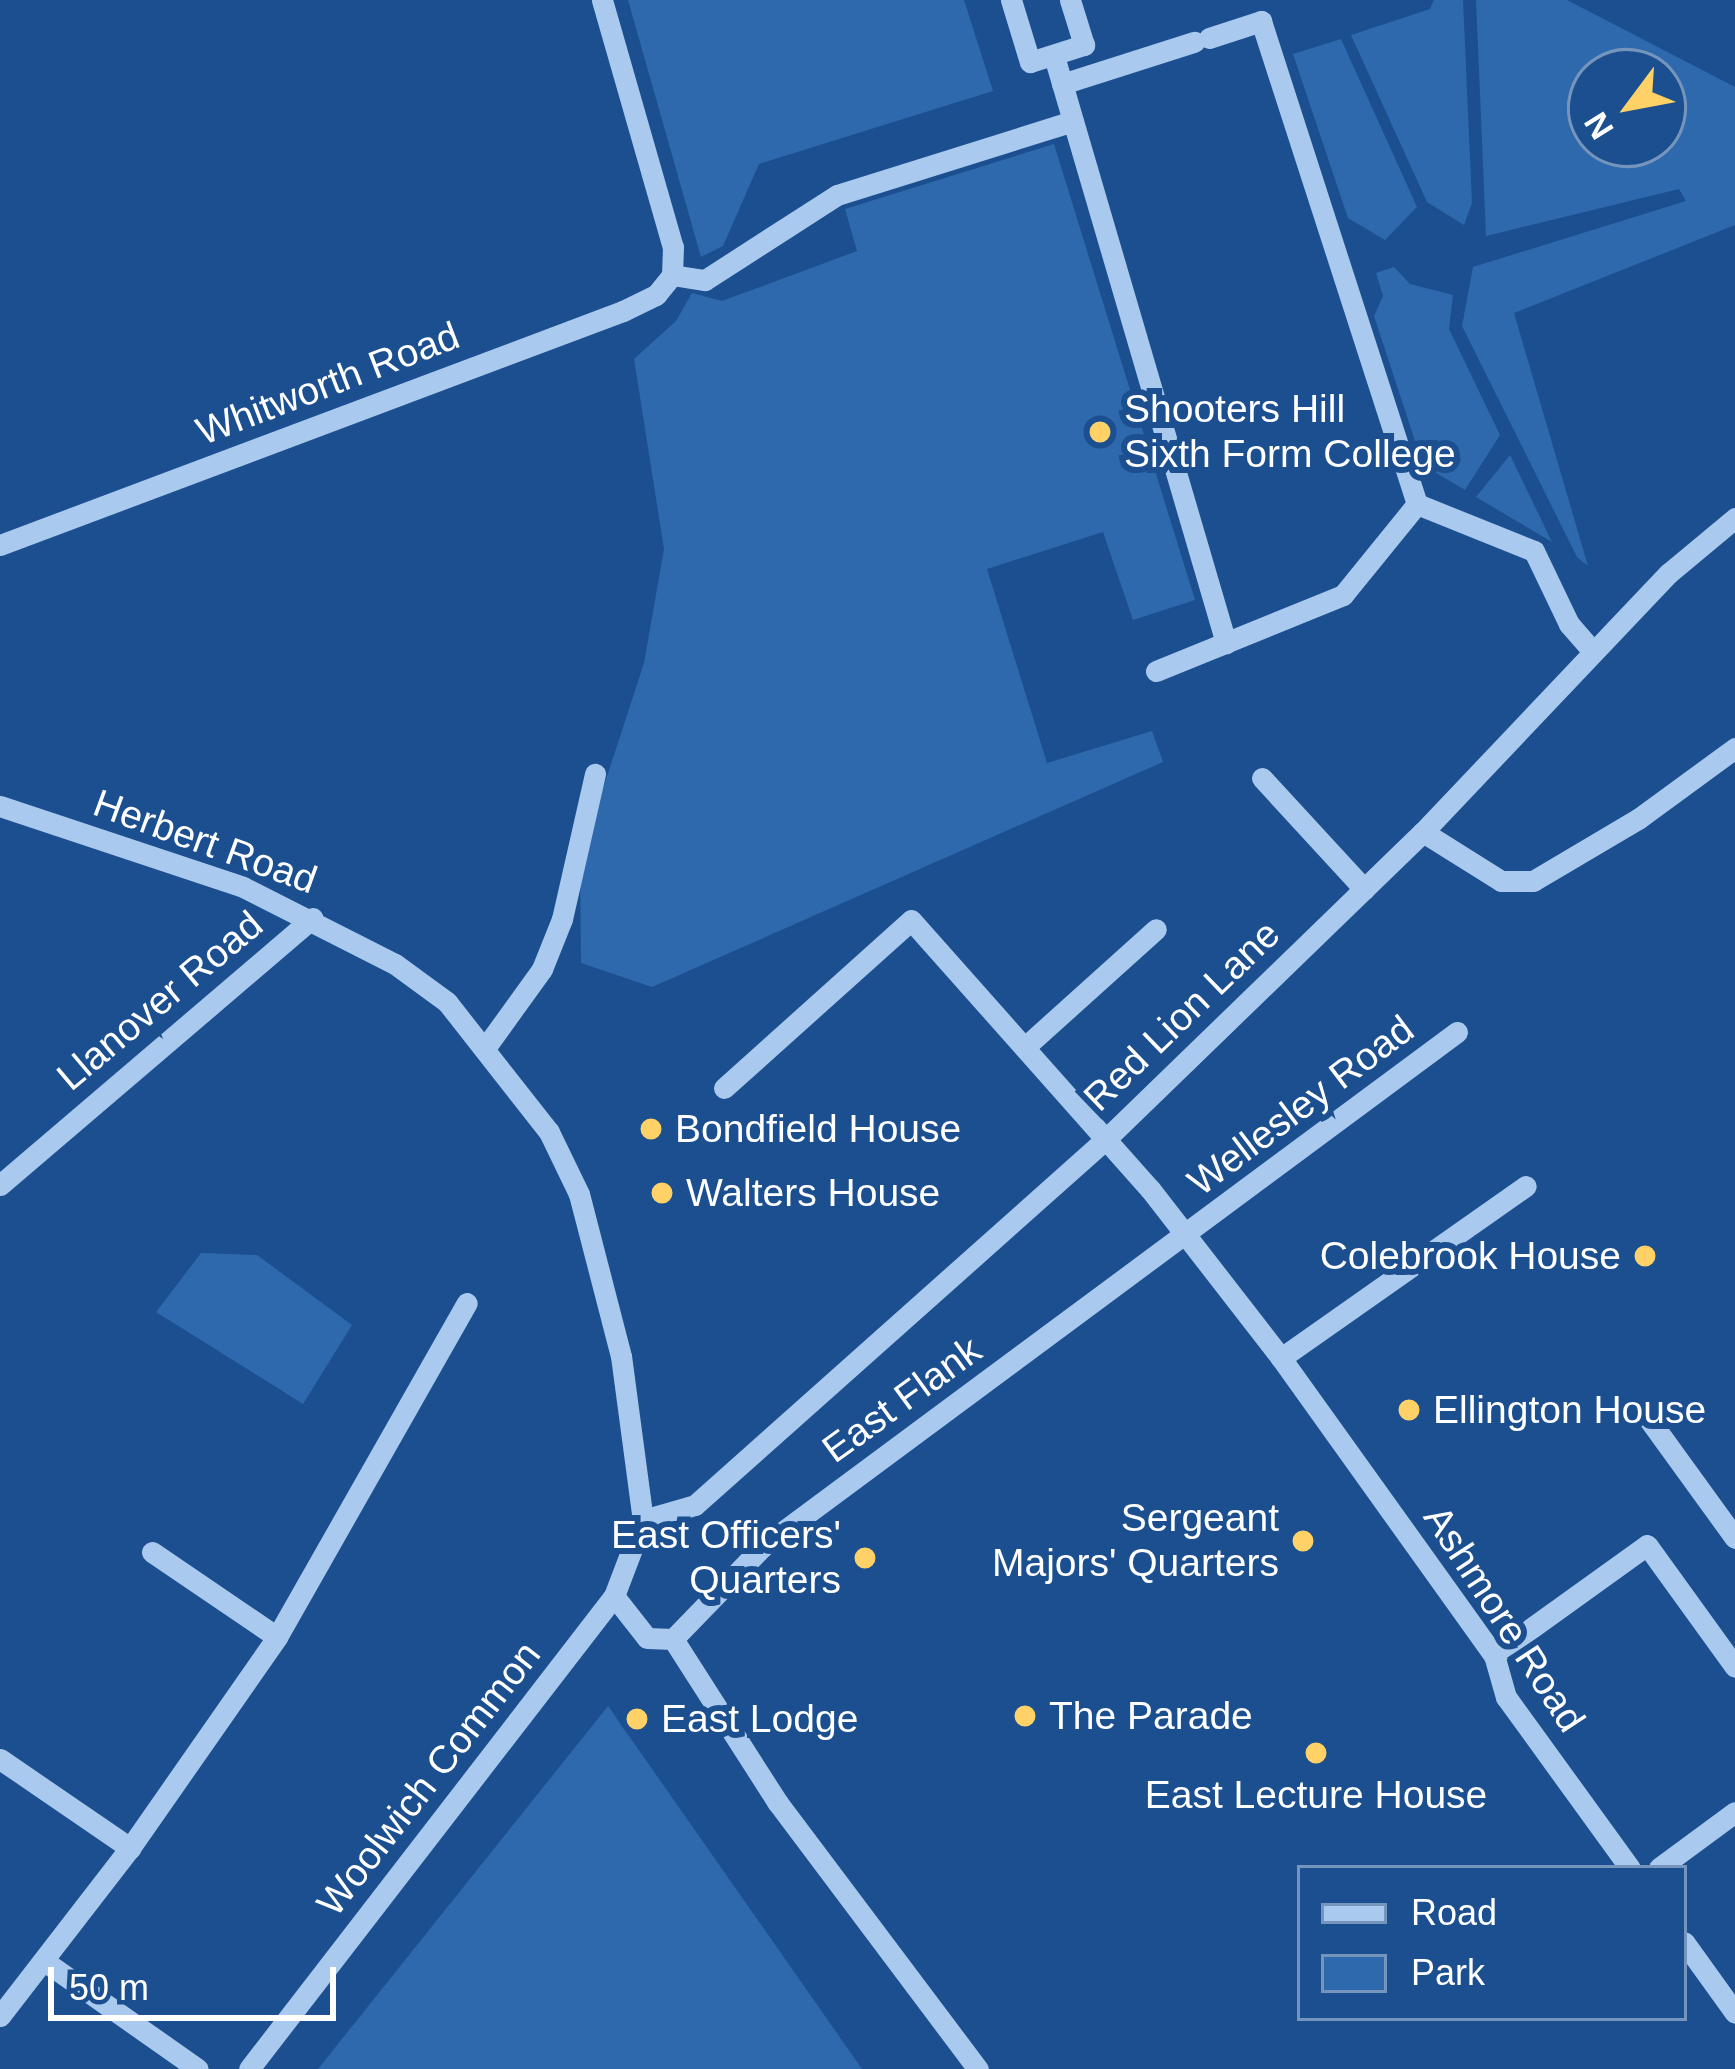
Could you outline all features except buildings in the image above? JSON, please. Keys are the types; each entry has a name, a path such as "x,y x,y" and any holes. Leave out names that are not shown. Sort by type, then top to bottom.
{"street":[{"path":"602,0 673,247 672,275 705,280 837,195 1072,122"},
{"path":"1011,0 1030,62 1084,45 1070,0"},
{"path":"1062,84 1202,40 1258,10 1417,504"},
{"path":"1054,56 1226,644"},
{"name":"Whitworth Road","path":"0,545 623,311 656,295 672,275"},
{"path":"1156,671 1343,595 1417,504"},
{"path":"1417,504 1534,551 1593,652"},
{"name":"Red Lion Lane","path":"643,1520 695,1505 1106,1139 1423,832 1593,652 1735,518"},
{"path":"1423,832 1501,881 1533,881 1639,819 1735,748"},
{"path":"488,1044 542,969 562,919 595,774"},
{"path":"1262,778 1364,890"},
{"name":"Herbert Road","path":"0,806 313,918 395,964 488,1044 549,1132 579,1194 621,1356 643,1520"},
{"name":"Llanover Road","path":"0,1185 313,918"},
{"name":"Ashmore Road","path":"724,1088 911,920 1106,1139 1281,1358 1494,1654 1506,1697 1628,1865"},
{"path":"1025,1047 1156,929"},
{"name":"Wellesley Road","path":"1188,1237 1457,1032"},
{"path":"1281,1358 1526,1186"},
{"name":"East Flank","path":"673,1639 762,1547 1188,1237"},
{"path":"0,2016 47,1963 277,1636 467,1303"},
{"path":"1648,1418 1735,1538"},
{"name":"Woolwich Common","path":"249,2069 614,1596 643,1520"},
{"path":"1494,1654 1648,1545 1735,1667"},
{"path":"152,1552 277,1636"},
{"path":"614,1596 646,1638 673,1639 778,1803 978,2069"},
{"path":"0,1759 130,1848"},
{"path":"1663,1865 1735,1812"},
{"path":"1687,1946 1735,2013"},
{"path":"47,1963 197,2069"}],"green space":[{"path":"628,0 964,0 993,91 759,164 723,246 701,257"},
{"path":"1434,0 1463,0 1472,203 1464,225 1427,202 1351,35 1430,9"},
{"path":"1476,0 1567,0 1660,48 1567,48 1567,168 1687,168 1687,62 1735,87 1735,225 1514,313 1588,566 1577,557 1462,326 1473,267 1686,201 1679,189 1486,236"},
{"path":"1341,39 1417,207 1385,240 1348,218 1293,54"},
{"path":"1054,144 1195,600 1133,620 1103,532 987,569 1047,763 1152,731 1163,762 652,987 581,963 580,859 644,663 664,549 634,359 676,321 692,293 722,301 857,251 845,209"},
{"path":"1394,267 1410,284 1453,295 1449,329 1500,435 1465,490 1436,473 1418,450 1374,316 1383,296 1376,273"},
{"path":"1510,455 1552,542 1476,497"},
{"path":"201,1253 257,1255 352,1325 303,1404 156,1312"},
{"path":"608,1706 862,2069 318,2069"}],"place":[{"name":"Shooters Hill Sixth Form College","path":"1100,432"},
{"name":"Bondfield House","path":"651,1129"},
{"name":"Walters House","path":"662,1193"},
{"name":"Colebrook House","path":"1645,1256"},
{"name":"Ellington House","path":"1409,1410"},
{"name":"Sergeant Majors' Quarters","path":"1303,1541"},
{"name":"East Officers' Quarters","path":"865,1558"},
{"name":"The Parade","path":"1025,1716"},
{"name":"East Lodge","path":"637,1719"},
{"name":"East Lecture House","path":"1316,1753"}]}
